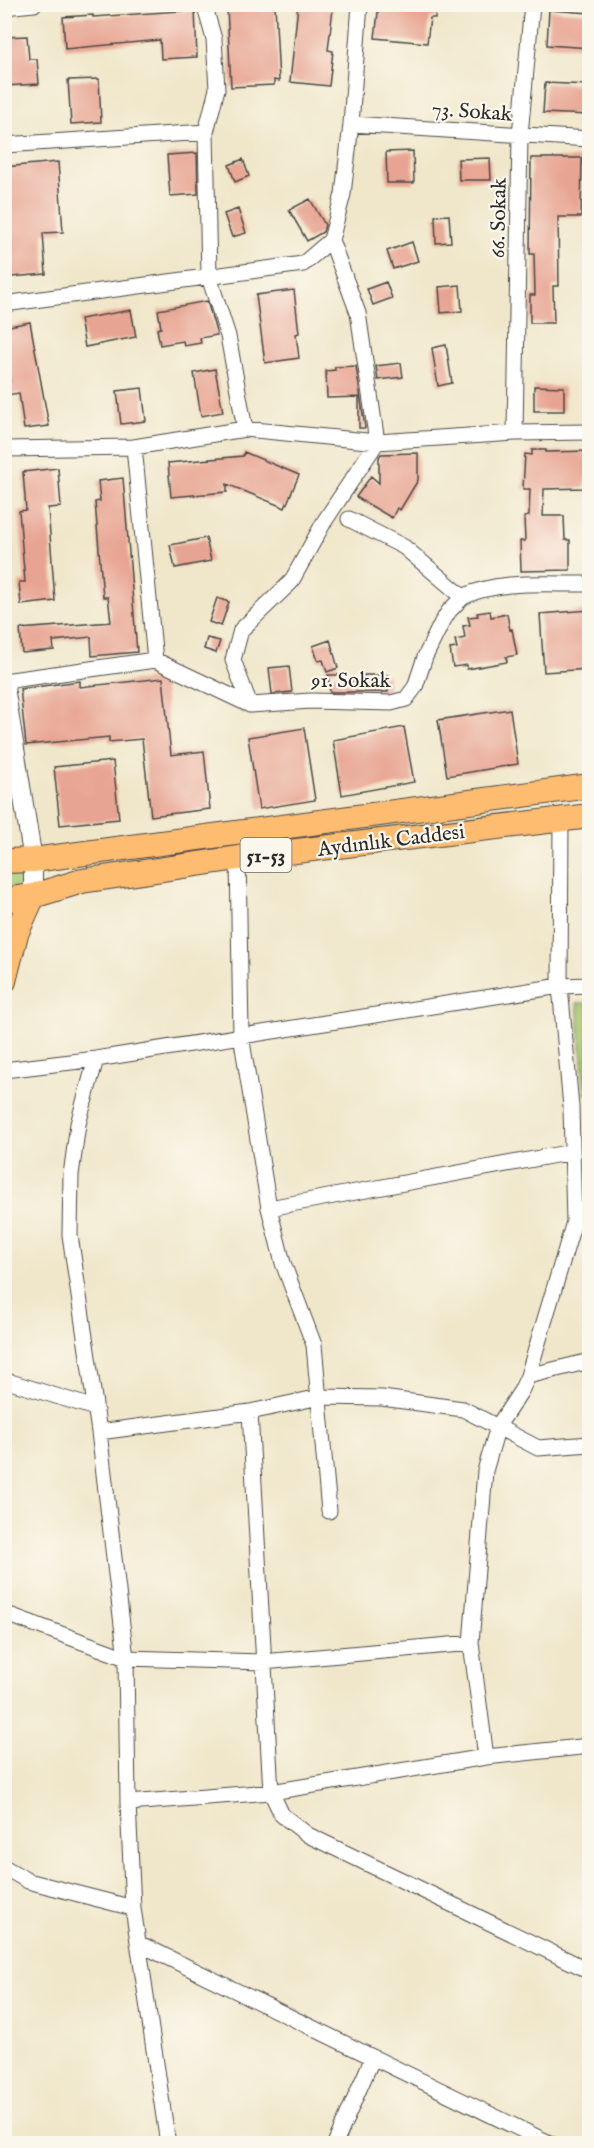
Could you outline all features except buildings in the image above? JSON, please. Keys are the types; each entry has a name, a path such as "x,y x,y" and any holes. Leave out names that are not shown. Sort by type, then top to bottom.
{"main road":[{"name":"Aydınlık Caddesi","path":"4,861 33,860 590,786"},
{"name":"Aydınlık Caddesi","path":"4,900 33,896 82,881 238,858 590,816"},
{"path":"4,981 16,934 33,896"}],"street":[{"path":"4,7 34,4"},
{"path":"204,4 214,39 217,89 206,132 209,277 228,336 245,429"},
{"path":"4,304 303,264 331,240 343,194 360,4"},
{"name":"66. Sokak","path":"515,433 520,135 532,4"},
{"name":"73. Sokak","path":"351,124 590,139"},
{"path":"4,145 206,132"},
{"path":"250,705 233,660 242,630 291,582 324,522 377,442 358,313 331,240"},
{"path":"4,449 134,447 245,429 377,442 515,433 590,432"},
{"path":"134,447 155,660"},
{"path":"349,519 404,547 463,597 483,588 498,586 590,584"},
{"name":"91. Sokak","path":"250,705 311,701 369,704 401,701 410,695 433,638 449,611 463,597"},
{"path":"33,896 33,860 4,681 155,660 250,705"},
{"path":"486,1757 471,1642 484,1471 498,1426 528,1376 574,1222 571,1107 560,986 561,820"},
{"path":"238,858 242,1035 270,1208 284,1263 314,1345 328,1511"},
{"path":"4,1070 96,1059 560,986 590,985"},
{"path":"96,1059 78,1124 71,1175 70,1235 99,1432 126,1658 128,1803 133,1908 168,2144"},
{"path":"270,1208 572,1152"},
{"path":"528,1376 590,1361"},
{"path":"4,1380 95,1408"},
{"path":"99,1432 250,1412 320,1397 382,1398 464,1408 538,1448 590,1444"},
{"path":"250,1412 271,1792 282,1815 308,1835 590,1971"},
{"path":"4,1613 126,1658 263,1662 471,1642"},
{"path":"128,1803 271,1792 486,1757 590,1746"},
{"path":"4,1867 28,1881 133,1908"},
{"path":"138,1943 551,2144"},
{"path":"335,2144 373,2057"},
{"path":"514,2144 518,2127"}],"green space":[{"path":"20,871 26,880 23,887 7,889 4,881 6,873"},
{"path":"577,1003 589,1003 589,1093 585,1094"}]}
